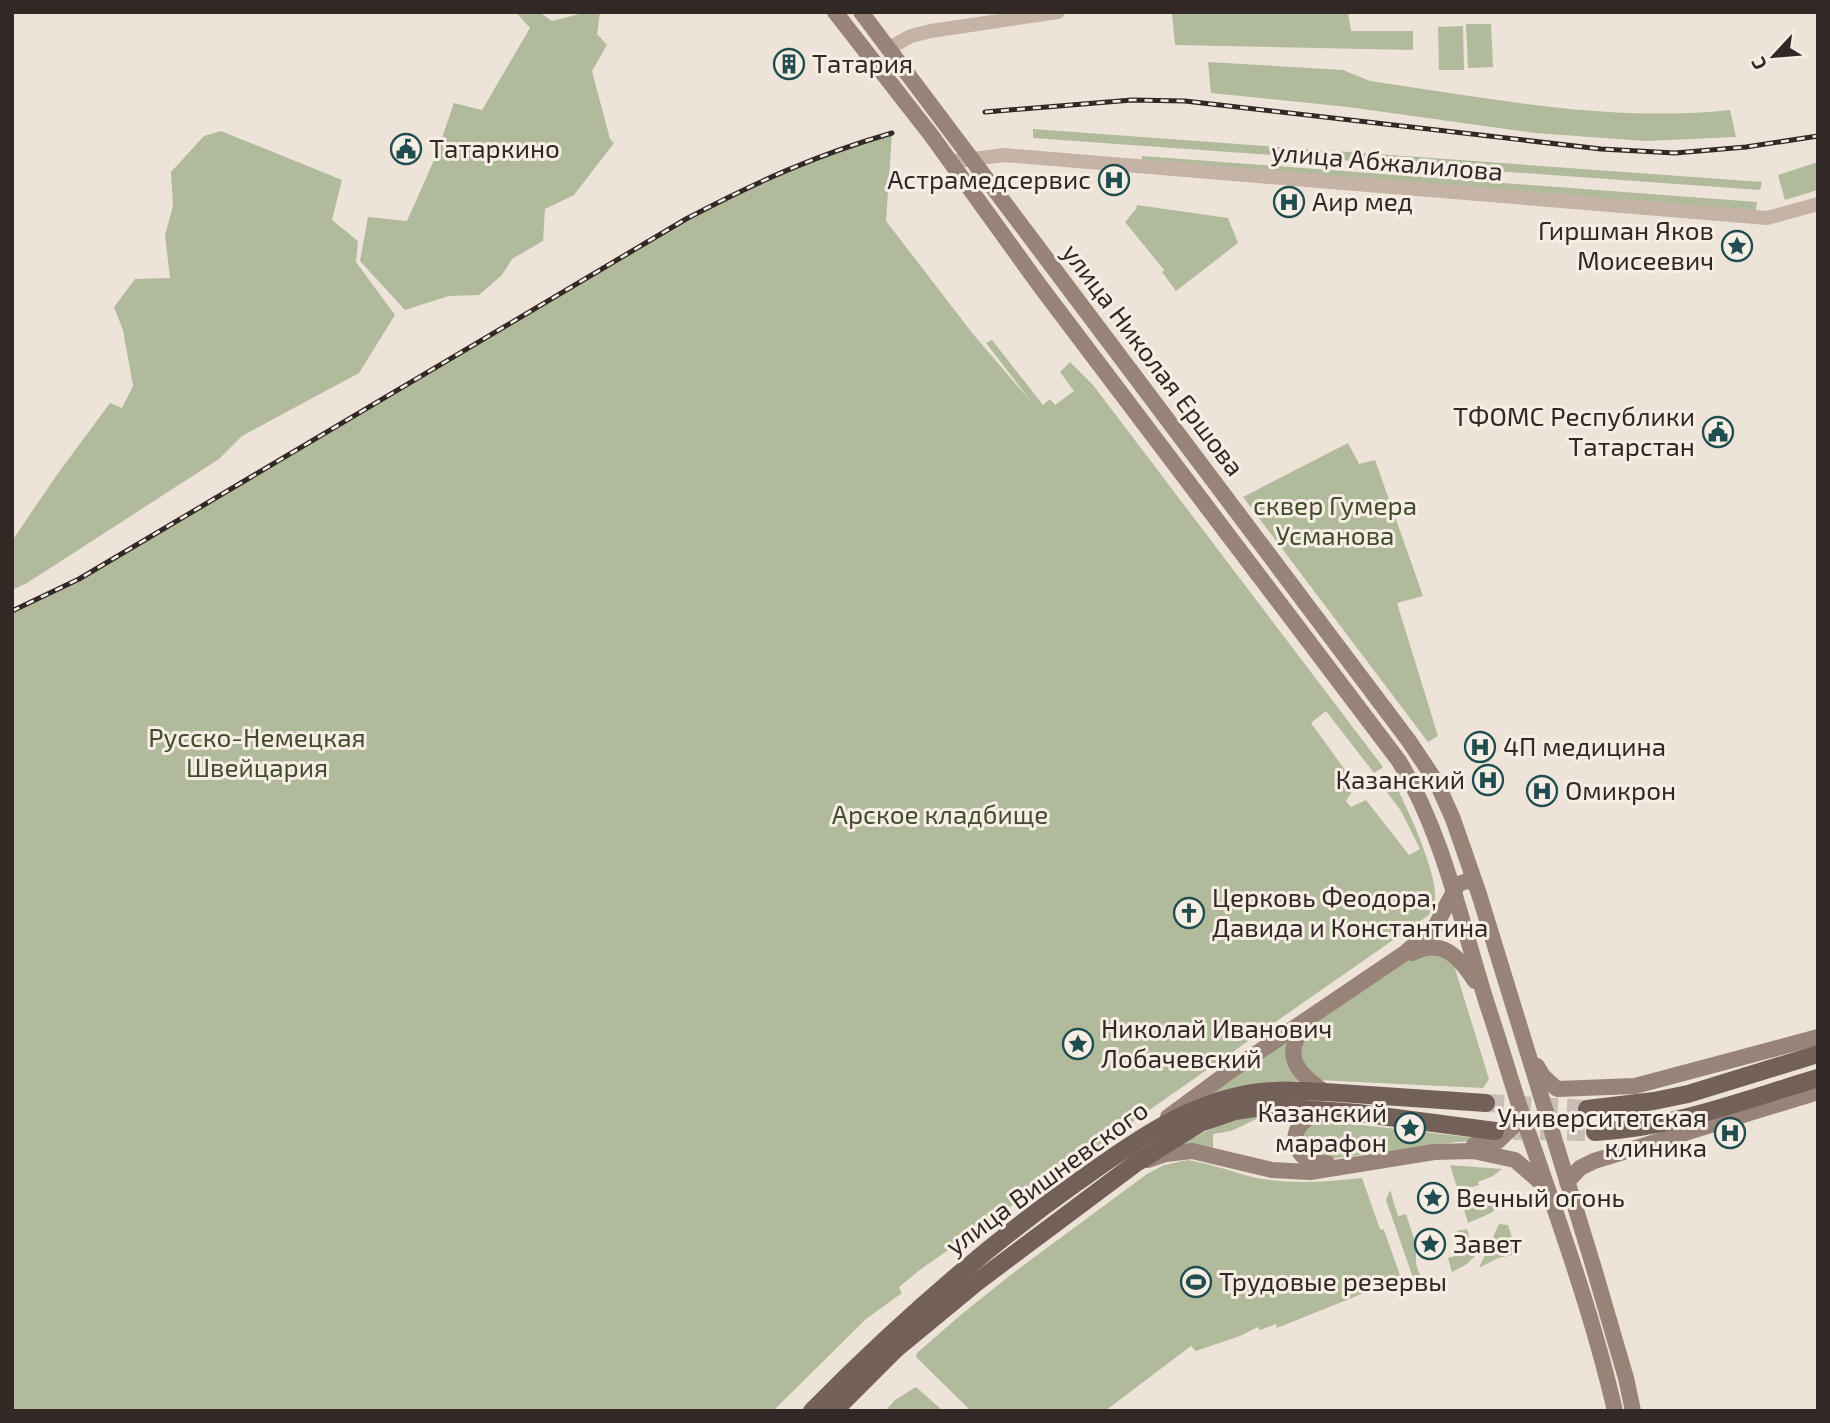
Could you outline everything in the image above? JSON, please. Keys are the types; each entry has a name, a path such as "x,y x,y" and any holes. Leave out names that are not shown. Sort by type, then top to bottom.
{"main road":[{"name":"улица Николая Ершова","path":"835,12 1399,761 1423,806 1443,860 1523,1117 1564,1236 1615,1411"},
{"name":"улица Николая Ершова","path":"861,12 1409,741 1437,783 1465,853 1526,1046 1626,1378 1633,1411"},
{"path":"873,12 887,45"},
{"path":"1443,860 1465,853"},
{"path":"1121,1152 1229,1072 1405,953 1436,925 1452,892 1462,881 1475,883"},
{"path":"1325,1092 1306,1079 1296,1065 1293,1049 1299,1033 1313,1019 1408,955 1432,946 1453,954 1474,979 1486,1002"},
{"path":"1526,1046 1543,1076 1557,1089 1573,1090 1636,1086 1818,1037"},
{"path":"1587,1109 1688,1094 1818,1054"},
{"path":"1595,1132 1622,1131 1699,1115 1818,1078"},
{"name":"улица Вишневского","path":"812,1411 910,1315 966,1266 1121,1152 1178,1117 1219,1101 1256,1093 1325,1092 1486,1103"},
{"path":"1567,1182 1580,1168 1594,1161 1818,1093"},
{"name":"улица Вишневского","path":"834,1411 920,1327 977,1282 1136,1163 1182,1132 1217,1116 1255,1108 1289,1108 1358,1113 1495,1130"},
{"path":"1358,1113 1307,1119 1297,1132 1296,1141 1300,1154 1309,1162 1319,1164 1434,1146 1490,1145 1505,1137 1523,1117"},
{"path":"1136,1163 1166,1154 1192,1151 1272,1170 1310,1172 1434,1152 1473,1151 1515,1160 1549,1189"}],"street":[{"path":"887,45 930,31 1058,12"},
{"name":"улица Абжалилова","path":"950,162 971,157 1004,155 1767,218 1818,204"}],"green space":[{"path":"516,12 539,12 552,21 587,12 600,12 597,34 607,45 592,71 610,139 614,143 574,195 545,209 543,241 512,259 502,275 479,295 449,296 405,310 360,261 368,217 407,221 435,158 454,103 482,110 530,28"},
{"path":"1172,12 1348,12 1351,31 1413,31 1413,50 1175,45"},
{"path":"1466,24 1491,24 1493,67 1468,68"},
{"path":"1463,26 1464,70 1439,70 1438,27"},
{"path":"1208,62 1343,70 1370,81 1549,107 1640,113 1730,110 1736,137 1646,141 1535,133 1348,107 1211,93"},
{"path":"1033,129 1762,182 1760,190 1033,138"},
{"path":"221,131 342,180 332,220 358,241 356,262 395,315 359,373 242,436 219,459 27,583 12,590 12,541 110,403 122,408 133,386 123,330 114,307 135,279 170,278 165,235 173,206 171,172 204,136"},
{"path":"892,133 886,221 973,334 1033,404 986,343 992,340 1043,405 1050,399 1055,405 1074,391 1060,372 1070,362 1093,385 1383,767 1374,773 1326,711 1311,723 1356,785 1346,801 1351,807 1366,800 1409,855 1420,849 1401,811 1380,783 1393,780 1432,873 1435,900 1429,915 921,1269 899,1287 902,1293 866,1319 773,1411 12,1411 12,611 79,579 686,219 787,170"},
{"path":"1142,156 1757,202 1756,211 1142,163"},
{"path":"1818,162 1818,190 1785,200 1778,175"},
{"path":"1137,205 1228,218 1238,243 1176,291 1162,272 1164,270 1125,222"},
{"name":"сквер Гумера Усманова","path":"1348,443 1359,464 1375,460 1423,596 1397,603 1438,736 1428,742 1243,497"},
{"path":"1433,950 1453,962 1489,1079 1483,1088 1317,1080 1297,1060 1306,1029 1406,960"},
{"path":"1296,1032 1301,1081 1268,1083 1204,1100"},
{"path":"1264,1113 1265,1115 1231,1131 1213,1134 1213,1150 1172,1148 1223,1123"},
{"path":"1315,1120 1496,1140 1457,1142 1322,1160 1307,1155 1300,1137"},
{"name":"Трудовые резервы","path":"1188,1160 1252,1177 1280,1181 1321,1182 1362,1178 1401,1278 1277,1328 1276,1324 1260,1330 1258,1327 1196,1351 1191,1346 1105,1411 971,1411 916,1357 917,1353 963,1313 1017,1270 1147,1174 1164,1165"},
{"path":"1450,1165 1502,1169 1478,1182 1479,1185 1458,1191"},
{"path":"1390,1190 1398,1216 1406,1214 1416,1245 1416,1264 1423,1284 1412,1275 1386,1200"},
{"path":"1473,1195 1498,1207 1468,1223 1461,1199"},
{"path":"1499,1224 1508,1225 1517,1254 1498,1258 1479,1268"},
{"path":"1467,1229 1475,1256 1452,1272 1448,1258 1464,1253 1457,1231"},
{"path":"916,1387 943,1411 885,1411 895,1400"}],"tunnel":[{"path":"1486,1103 1587,1109"},
{"path":"1513,1131 1595,1132"}],"railway":[{"path":"985,112 1132,100 1185,101 1601,149 1675,153 1746,147 1818,136"},
{"path":"12,611 79,579 686,219 787,170 892,133"}],"place":[{"name":"Татария","path":"789,64"},
{"name":"Татаркино","path":"406,149"},
{"name":"Астрамедсервис","path":"1114,180"},
{"name":"Аир мед","path":"1289,202"},
{"name":"Гиршман Яков Моисеевич","path":"1737,246"},
{"name":"ТФОМС Республики Татарстан","path":"1718,432"},
{"name":"4П медицина","path":"1480,747"},
{"name":"Казанский","path":"1488,780"},
{"name":"Омикрон","path":"1542,791"},
{"name":"Церковь Феодора, Давида и Константина","path":"1189,913"},
{"name":"Николай Иванович Лобачевский","path":"1078,1044"},
{"name":"Казанский марафон","path":"1410,1128"},
{"name":"Университетская клиника","path":"1730,1133"},
{"name":"Вечный огонь","path":"1433,1198"},
{"name":"Завет","path":"1430,1244"},
{"name":"Трудовые резервы","path":"1196,1282"}],"park label":[{"name":"Русско-Немецкая Швейцария","path":"257,753"},
{"name":"Арское кладбище","path":"940,815"}]}
